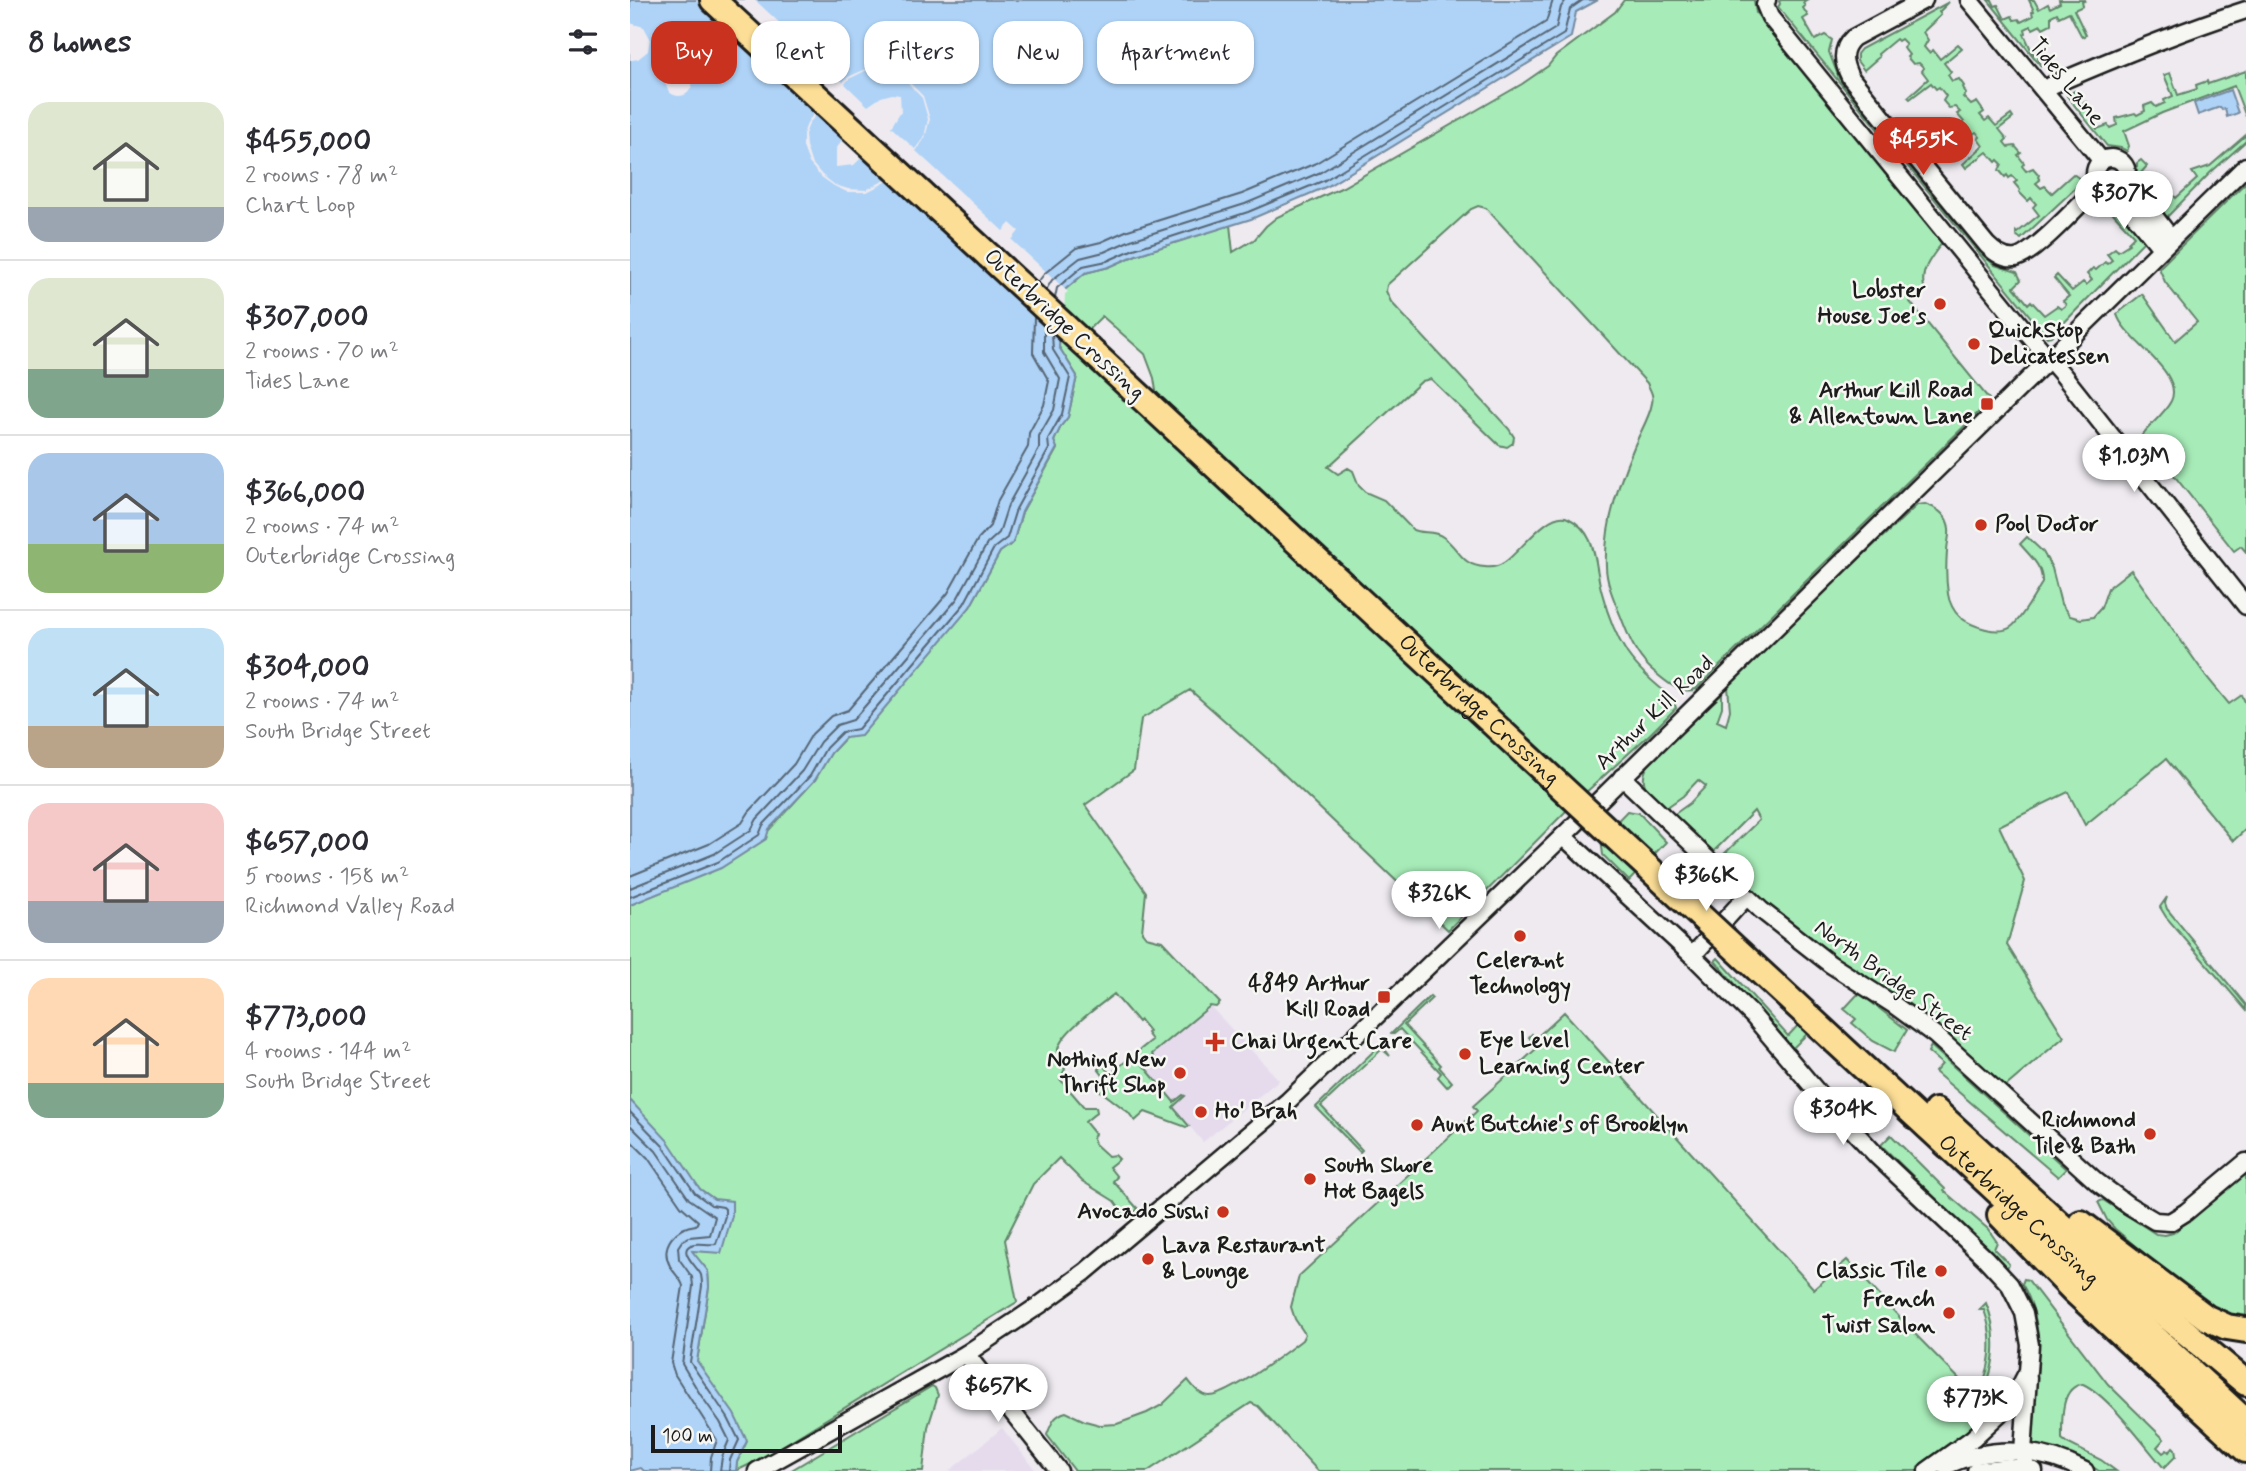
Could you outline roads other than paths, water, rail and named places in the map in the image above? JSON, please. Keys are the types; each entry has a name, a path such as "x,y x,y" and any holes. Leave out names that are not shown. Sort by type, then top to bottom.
{"highway":[{"name":"Outerbridge Crossing","path":"713,0 737,8 1841,1035 1974,1146 2079,1242 2246,1386"},
{"name":"Outerbridge Crossing","path":"1841,1035 1882,1084 2246,1422"},
{"path":"1882,1084 1953,1165 2057,1275 2246,1450"},
{"path":"1974,1146 2056,1204 2198,1312 2217,1323 2246,1330"},
{"path":"2140,1352 2177,1395 2246,1458"}],"street":[{"path":"1767,0 1765,5 1770,17 2246,606"},
{"path":"1924,0 1853,38 1847,43 1843,54 1844,66 1850,77 1987,245 2002,256 2015,258 2023,255 2115,185"},
{"name":"Tides Lane","path":"1969,0 2101,160"},
{"path":"2043,89 2110,60 2246,10"},
{"name":"Tides Lane","path":"2115,185 2127,170 2122,161 2112,157 2101,160 2094,173 2149,207 2166,243"},
{"name":"Arthur Kill Road","path":"757,1471 966,1354 1041,1304 1085,1272 1232,1150 1319,1072 1563,836 2246,166"},
{"name":"Tides Lane","path":"2115,185 2166,243"},
{"name":"North Bridge Street","path":"1622,778 1783,929 1927,1029 2116,1198 2160,1223 2175,1219 2246,1162"},
{"path":"1563,836 1693,956 1753,1016 1819,1094 1878,1157 2010,1284 2024,1312 2030,1345 2023,1452 2031,1470 1991,1468 1976,1471"},
{"path":"1693,956 1746,897"},
{"path":"966,1354 1059,1471"},
{"path":"1927,1471 1973,1438 1999,1414 2017,1392 2028,1371"},
{"path":"1937,1471 1977,1454 2001,1451 2048,1456 2085,1471"}],"water":[{"path":"630,0 1598,0 1576,12 1571,37 1328,186 1251,219 1085,273 1062,292 1059,347 1077,376 1068,417 1054,441 1057,448 1022,512 1013,543 1000,552 970,607 861,736 845,738 831,753 815,780 769,829 766,839 721,868 630,905"},
{"path":"2230,90 2238,113 2227,117 2225,109 2220,107 2198,115 2194,103"},
{"path":"630,1100 668,1141 700,1189 714,1199 732,1201 732,1216 721,1253 692,1251 708,1271 709,1287 697,1361 734,1414 747,1441 737,1462 736,1471 644,1471 641,1468 630,1471"}],"place":[{"name":"Lobster House Joe's","path":"1940,304"},
{"name":"QuickStop Delicatessen","path":"1974,344"},
{"name":"Arthur Kill Road & Allentown Lane","path":"1987,404"},
{"name":"Pool Doctor","path":"1981,525"},
{"name":"Celerant Technology","path":"1520,936"},
{"name":"4849 Arthur Kill Road","path":"1384,997"},
{"name":"Chai Urgent Care","path":"1215,1042"},
{"name":"Eye Level Learning Center","path":"1465,1054"},
{"name":"Nothing New Thrift Shop","path":"1180,1073"},
{"name":"Ho' Brah","path":"1201,1112"},
{"name":"Aunt Butchie's of Brooklyn","path":"1417,1125"},
{"name":"Richmond Tile & Bath","path":"2150,1134"},
{"name":"South Shore Hot Bagels","path":"1310,1179"},
{"name":"Avocado Sushi","path":"1223,1212"},
{"name":"Lava Restaurant & Lounge","path":"1148,1259"},
{"name":"Classic Tile","path":"1941,1271"},
{"name":"French Twist Salon","path":"1949,1313"}]}
